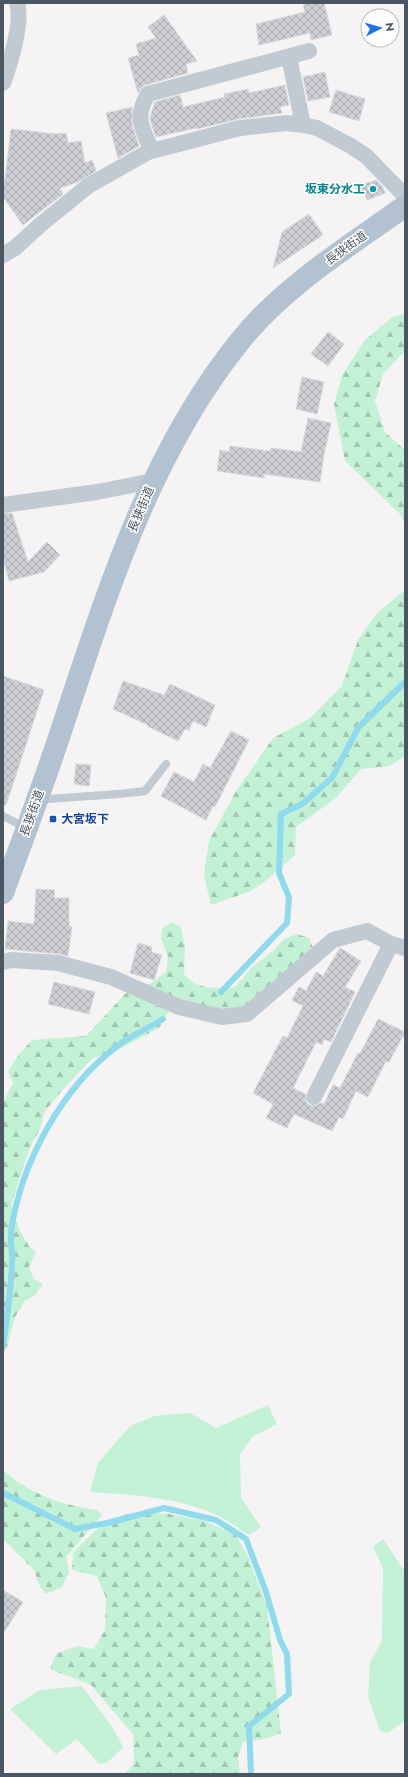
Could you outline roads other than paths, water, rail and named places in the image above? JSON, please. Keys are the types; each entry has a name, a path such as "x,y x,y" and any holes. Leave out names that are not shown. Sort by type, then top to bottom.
{"main road":[{"name":"長狭街道","path":"3,893 37,800 104,604 136,520 153,481 190,413 215,375 246,334 292,289 344,249 405,206"}],"street":[{"path":"3,83 10,64 16,36 19,10 17,3"},
{"path":"152,151 140,124 141,105 148,94 309,51"},
{"path":"289,57 303,125"},
{"path":"3,255 15,248 40,225 88,186 148,152 240,128 287,123 317,128 351,146 366,156 405,196"},
{"path":"3,505 97,492 153,481"},
{"path":"3,962 11,960 58,963 111,977 179,1007 222,1017 247,1014 333,940 367,932 398,946 314,1097"}],"lane":[{"path":"37,800 82,796 115,796 145,791 166,764"},
{"path":"3,816 27,828"}],"waterway":[{"path":"221,992 287,923 289,897 279,873 281,814 302,804 332,778 358,728 405,682"},
{"path":"3,1346 9,1305 12,1260 11,1231 16,1205 34,1154 61,1106 96,1064 121,1043 163,1019"},
{"path":"3,1493 75,1529 112,1522 164,1508 216,1520 246,1539 266,1592 280,1640 287,1654 289,1694 249,1726 251,1774"}],"place":[{"name":"坂東分水工","path":"373,189"},
{"name":"大宮坂下","path":"53,819"}]}
